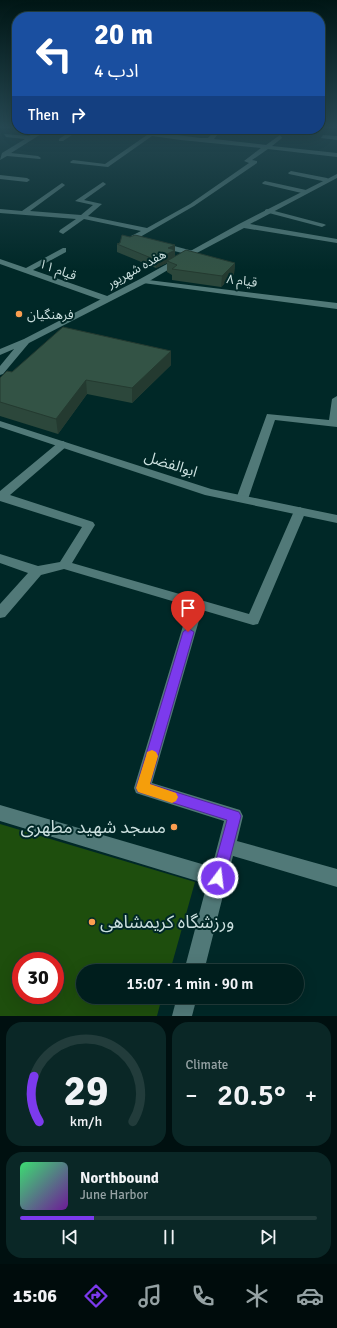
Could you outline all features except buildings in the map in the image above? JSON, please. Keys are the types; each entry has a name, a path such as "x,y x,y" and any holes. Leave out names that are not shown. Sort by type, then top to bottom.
{"street":[{"path":"190,253 134,238 192,205 235,175"},
{"path":"303,175 327,180"},
{"name":"هفده شهریور","path":"0,372 26,341 143,281 190,253 267,211 337,176"},
{"path":"0,177 28,180"},
{"path":"265,183 306,192"},
{"path":"23,213 62,184"},
{"path":"63,232 99,204 78,201 103,184"},
{"path":"0,211 83,217 147,230"},
{"path":"267,211 322,225"},
{"path":"241,225 337,241"},
{"path":"28,270 63,250"},
{"name":"قیام ۱۱","path":"1,262 28,270 107,299"},
{"name":"قیام ۸","path":"143,281 337,306"},
{"path":"0,352 26,341"},
{"path":"242,499 271,416 335,424 337,399"},
{"name":"ابوالفضل","path":"0,424 209,492 337,519"},
{"path":"0,497 63,444"},
{"path":"0,497 89,525 64,565"},
{"path":"0,558 37,571 64,565 253,620 300,511"},
{"path":"0,613 37,571"},
{"path":"196,964 234,816 142,788 197,604"},
{"path":"0,813 218,878"},
{"path":"226,846 337,878"},
{"path":"182,1016 185,1004"}],"green space":[{"name":"ورزشگاه کریمشاهی","path":"0,824 195,882 172,964 76,964 76,1004 160,1004 157,1016 0,1016"}],"slow traffic":[{"path":"152,756 142,788 172,797"}],"place":[{"name":"فرهنگیان","path":"19,314"},
{"name":"مسجد شهید مطهری","path":"174,827"},
{"name":"ورزشگاه کریمشاهی","path":"92,922"}],"route":[{"path":"188,632 142,788 234,816 218,878"}]}
